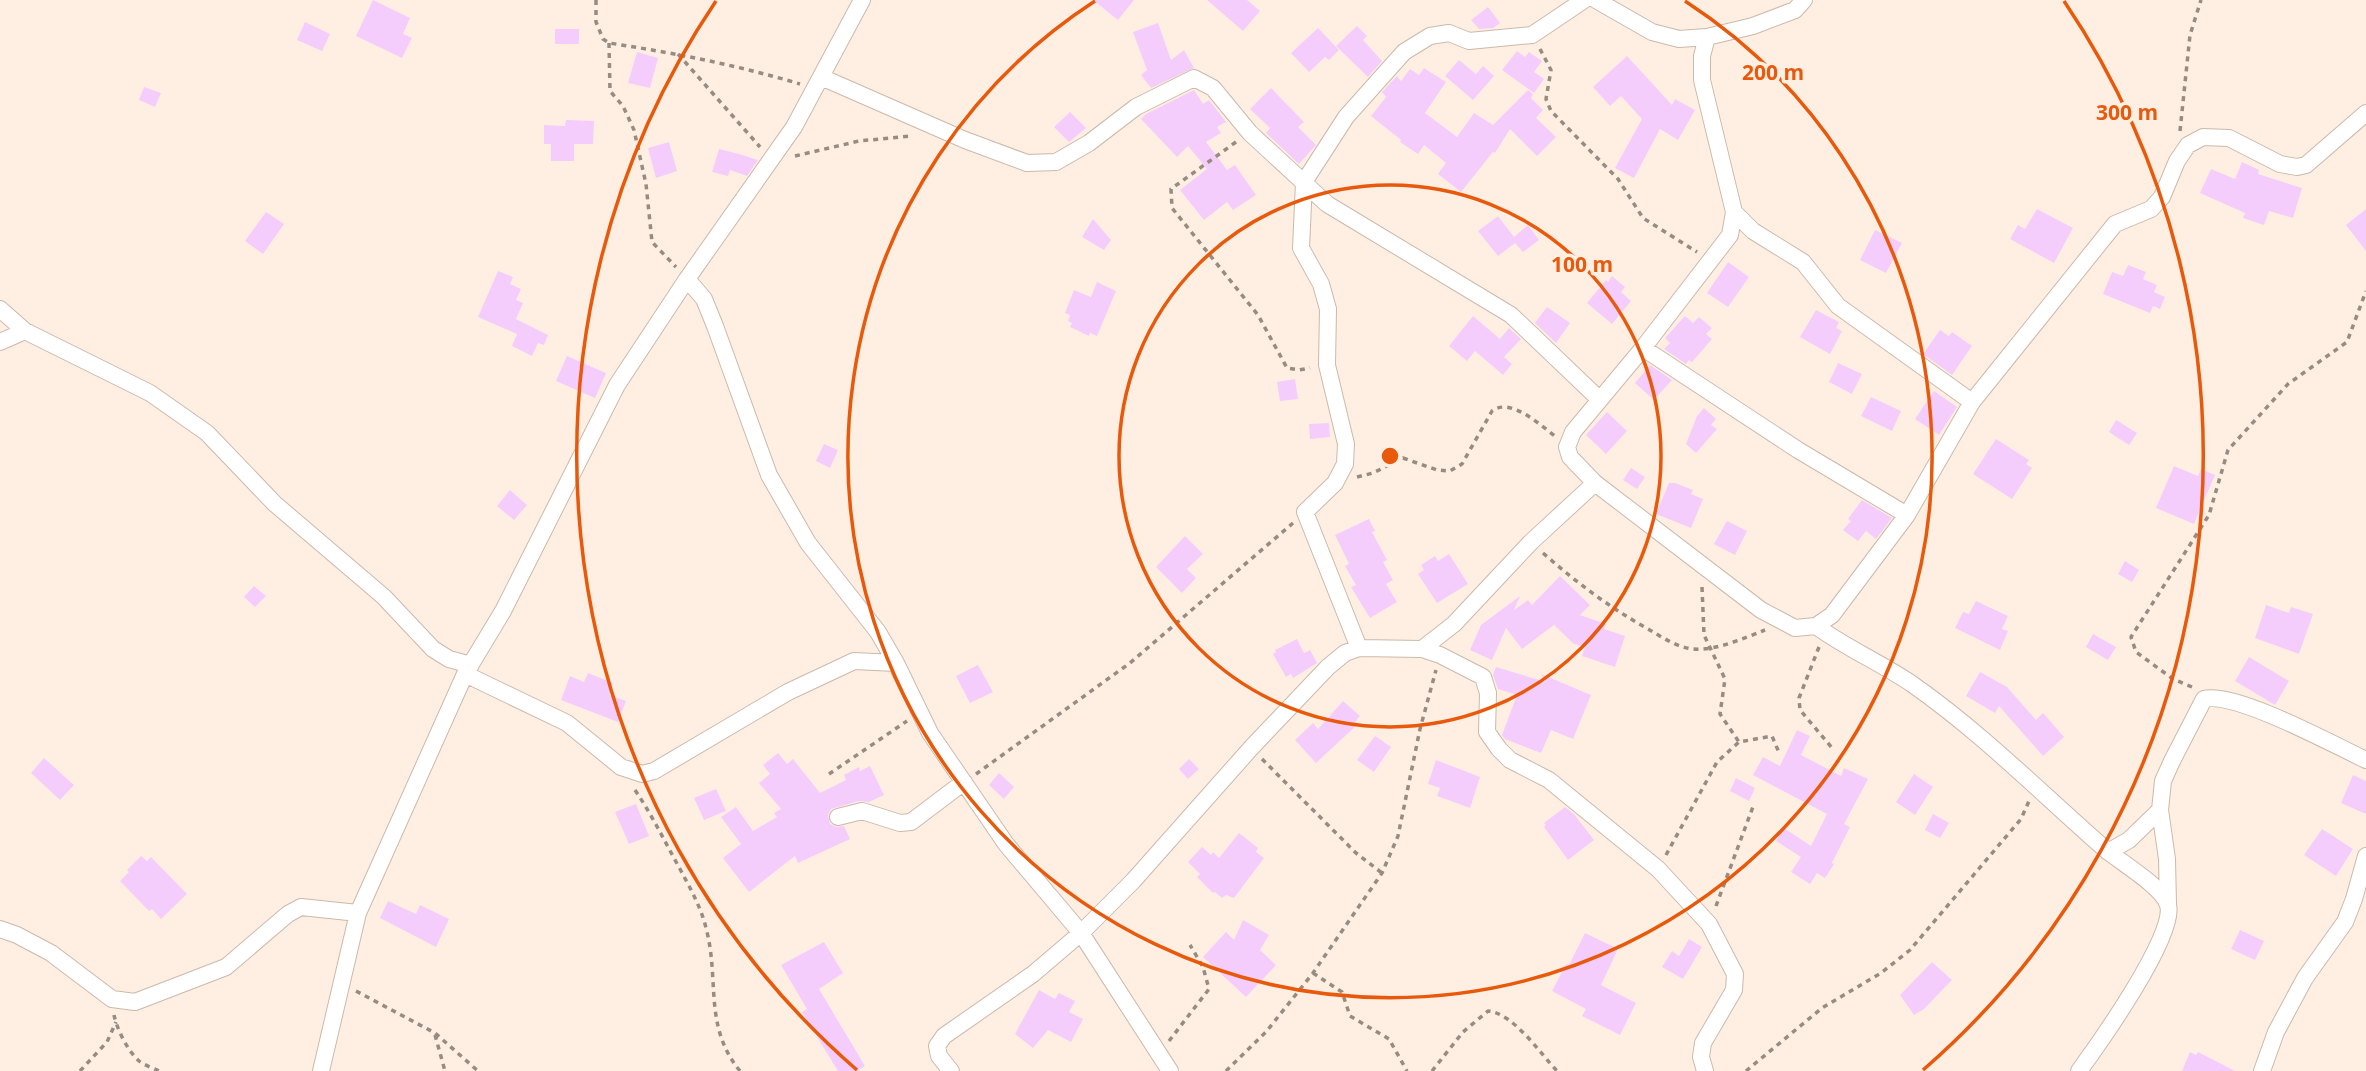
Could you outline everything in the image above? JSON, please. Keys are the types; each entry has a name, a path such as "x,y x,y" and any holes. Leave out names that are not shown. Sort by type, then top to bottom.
{"street":[{"path":"321,1071 358,913 412,788 468,669 503,611 618,385 687,279 794,127 862,0"},
{"path":"1359,648 1305,512 1335,483 1345,464 1346,444 1327,365 1328,309 1321,284 1301,248 1304,182 1346,117 1404,52 1430,36 1449,33 1469,41 1532,35 1584,0"},
{"path":"1596,0 1652,32 1679,39 1707,37 1753,26 1795,10 1804,0"},
{"path":"1707,37 1702,56 1702,80 1734,212 1730,235 1643,348 1573,432 1567,447 1570,457 1595,483 1761,610 1795,628 1821,629 1911,683 1999,751 2108,852 2153,886 2168,904"},
{"path":"818,82 1027,163 1056,162 1089,143 1136,107 1194,78 1213,88 1250,133 1327,204 1511,315 1600,399"},
{"path":"1821,629 1907,515 1972,402 2115,224 2151,209 2162,197 2177,161 2188,145 2203,137 2229,138 2280,163 2297,167 2306,165 2366,113"},
{"path":"1734,212 1753,231 1803,262 1838,306 1972,402"},
{"path":"687,279 704,299 712,317 769,475 808,542 878,632 930,733 1006,845 1081,933 1170,1071"},
{"path":"0,309 25,331 150,393 207,433 275,504 384,597 432,649 567,723 621,767 642,774 654,771 788,692 854,661 896,663"},
{"path":"0,342 25,331"},
{"path":"1643,348 1798,450 1907,515"},
{"path":"1422,649 1454,624 1531,542 1595,483"},
{"path":"951,1071 939,1056 937,1046 944,1036 1032,974 1081,933 1133,881 1251,748 1328,667 1345,653 1359,648 1422,649 1483,677 1488,693 1487,732 1499,749 1510,761 1549,780 1658,869 1709,924 1735,974 1734,990 1703,1043 1705,1071"},
{"path":"2079,1071 2107,1034 2159,944 2169,918 2167,859 2160,810 2163,781 2204,699 2213,697 2258,710 2366,760"},
{"path":"838,817 862,811 900,823 911,822 964,782"},
{"path":"2108,852 2129,841 2160,810"},
{"path":"2262,1071 2276,1031 2305,978 2360,903 2366,856"},
{"path":"0,929 51,953 112,999 135,1002 226,967 288,914 301,907 358,913"}],"path":[{"path":"596,0 596,22 603,39 609,43 818,82"},
{"path":"2177,161 2190,35 2201,0"},
{"path":"1532,35 1551,70 1546,99 1551,111 1618,178 1643,218 1711,260"},
{"path":"609,43 610,91 623,106 634,130 646,184 652,242 687,279"},
{"path":"678,54 770,162 859,141 947,132"},
{"path":"1250,133 1171,189 1172,208 1258,314 1287,368 1299,370 1327,365"},
{"path":"2213,697 2173,679 2136,652 2131,637 2208,515 2228,450 2288,384 2347,342 2363,293 2366,291"},
{"path":"1335,483 1373,473 1403,458 1437,470 1450,471 1462,464 1492,411 1499,405 1510,406 1553,434 1567,447"},
{"path":"964,782 1130,663 1305,512"},
{"path":"1531,542 1586,590 1620,614 1674,644 1693,649 1709,648 1784,622"},
{"path":"1705,568 1701,596 1704,635 1725,679 1720,714 1739,742"},
{"path":"1821,629 1799,698 1800,710 1833,749"},
{"path":"1226,1071 1266,1032 1313,973 1382,873 1398,836 1420,729 1440,655"},
{"path":"828,774 919,711"},
{"path":"1658,869 1717,762 1739,742 1772,736 1780,755"},
{"path":"1251,748 1356,853 1382,873"},
{"path":"621,767 650,814 698,905 707,929 717,1030 728,1056 740,1071"},
{"path":"1746,1071 1822,1007 1881,973 1910,950 2021,819 2035,787"},
{"path":"1709,924 1754,804"},
{"path":"1159,1054 1209,989 1203,967 1190,945"},
{"path":"1313,973 1342,992 1350,1016 1389,1039 1407,1071"},
{"path":"342,983 435,1033 478,1071"},
{"path":"112,999 116,1022 125,1042 139,1061 159,1071"},
{"path":"1432,1071 1463,1032 1488,1010 1497,1012 1513,1023 1557,1071"},
{"path":"80,1071 107,1042 116,1022"},
{"path":"435,1033 445,1071"}],"building":[{"path":"373,0 410,18 403,34 412,38 402,58 356,36"},
{"path":"1093,0 1134,0 1118,20"},
{"path":"1207,0 1247,0 1260,11 1243,31"},
{"path":"1488,7 1500,23 1493,28 1479,29 1471,20"},
{"path":"305,22 330,34 322,51 297,40"},
{"path":"1158,23 1171,60 1184,50 1194,68 1151,88 1141,75 1147,70 1133,32"},
{"path":"1357,26 1367,36 1363,40 1382,61 1368,77 1336,46"},
{"path":"1318,28 1339,50 1329,60 1325,57 1309,72 1291,53"},
{"path":"555,29 579,29 579,44 555,44"},
{"path":"1517,51 1525,57 1529,52 1542,61 1534,72 1544,79 1534,93 1502,70"},
{"path":"637,52 658,58 650,88 628,83"},
{"path":"1627,56 1672,105 1675,99 1695,110 1678,140 1660,129 1634,178 1615,168 1642,119 1621,96 1610,106 1593,87"},
{"path":"1459,60 1476,74 1483,66 1494,76 1473,100 1445,76"},
{"path":"1424,68 1446,82 1425,113 1457,137 1474,113 1493,125 1528,90 1533,94 1531,98 1543,110 1536,118 1556,137 1537,156 1510,129 1495,153 1493,152 1461,192 1438,174 1446,163 1424,145 1418,154 1371,116 1386,97 1382,92 1397,76 1401,81 1410,69 1419,75"},
{"path":"144,87 161,93 155,107 139,100"},
{"path":"1271,88 1304,122 1298,127 1316,145 1299,164 1266,133 1270,128 1250,109"},
{"path":"1194,90 1203,104 1209,100 1226,122 1217,127 1221,133 1206,142 1227,170 1235,165 1256,195 1233,210 1227,202 1204,220 1180,190 1207,169 1188,146 1177,157 1141,119"},
{"path":"1070,112 1086,128 1069,142 1054,127"},
{"path":"566,120 594,121 593,144 574,144 574,161 551,161 551,144 544,144 544,125 565,126"},
{"path":"669,142 677,171 656,178 648,148"},
{"path":"719,149 758,160 747,176 730,170 728,176 712,172"},
{"path":"2242,162 2259,170 2258,174 2302,188 2293,218 2269,211 2264,225 2243,218 2245,213 2200,193 2211,169 2235,179"},
{"path":"2037,209 2073,228 2054,263 2010,239 2018,225 2025,229"},
{"path":"2366,209 2366,251 2346,225"},
{"path":"266,212 284,224 263,254 245,241"},
{"path":"1498,216 1514,237 1528,225 1539,240 1523,252 1515,243 1498,256 1478,231"},
{"path":"1093,219 1111,240 1104,250 1082,237"},
{"path":"1875,230 1902,243 1886,273 1860,260"},
{"path":"1728,262 1749,277 1728,307 1707,293"},
{"path":"2128,265 2146,272 2143,279 2157,285 2154,292 2165,297 2160,309 2153,306 2150,313 2103,294 2112,272 2123,276"},
{"path":"498,271 513,277 510,284 521,289 516,300 523,303 516,319 548,335 544,345 538,343 532,356 512,346 517,334 478,317"},
{"path":"1612,276 1625,287 1621,292 1631,301 1612,324 1587,303"},
{"path":"1097,282 1116,291 1097,336 1090,333 1089,336 1070,327 1070,315 1065,313 1074,290 1091,297"},
{"path":"1547,307 1570,323 1556,343 1535,323"},
{"path":"1816,310 1839,322 1836,328 1842,331 1830,354 1800,337"},
{"path":"1473,316 1500,339 1509,328 1521,339 1504,357 1512,364 1503,375 1475,351 1467,361 1449,346"},
{"path":"1685,316 1693,323 1699,317 1712,328 1706,334 1712,339 1692,362 1689,360 1686,364 1664,349 1670,343 1665,338"},
{"path":"1940,330 1949,336 1952,332 1972,346 1952,375 1923,354"},
{"path":"567,356 606,373 595,398 556,381"},
{"path":"1838,363 1862,374 1852,394 1829,382"},
{"path":"1650,365 1672,380 1654,400 1635,383"},
{"path":"1295,379 1298,399 1280,401 1277,382"},
{"path":"1934,391 1957,407 1939,435 1915,419"},
{"path":"1871,397 1901,411 1892,431 1861,416"},
{"path":"1704,408 1716,419 1711,425 1717,429 1696,453 1686,444 1697,416"},
{"path":"1607,412 1627,431 1606,454 1586,435"},
{"path":"2116,420 2137,433 2129,445 2109,432"},
{"path":"1329,423 1330,437 1310,439 1309,424"},
{"path":"1996,439 2029,460 2026,464 2032,468 2012,499 1973,474"},
{"path":"824,444 838,450 830,468 816,461"},
{"path":"2174,466 2198,476 2201,469 2215,475 2194,524 2156,508"},
{"path":"1631,468 1645,477 1637,489 1623,480"},
{"path":"1669,483 1693,490 1691,494 1703,499 1691,528 1656,514"},
{"path":"510,490 527,505 514,520 497,506"},
{"path":"1862,500 1892,518 1876,539 1866,531 1858,541 1843,530"},
{"path":"1369,519 1375,531 1372,532 1387,560 1383,562 1393,580 1386,584 1397,602 1370,618 1351,587 1356,585 1345,566 1349,564 1335,535"},
{"path":"1727,521 1747,531 1735,555 1714,544"},
{"path":"1185,536 1203,554 1187,569 1196,578 1182,593 1156,567"},
{"path":"1449,554 1468,584 1437,603 1418,574 1424,570 1421,565 1435,556 1438,561"},
{"path":"2125,561 2139,570 2132,582 2118,574"},
{"path":"1560,576 1590,605 1580,615 1606,624 1604,629 1625,636 1615,667 1582,656 1585,647 1574,644 1554,625 1522,649 1506,628 1492,660 1470,650 1481,625 1520,596 1514,610 1528,600 1532,605"},
{"path":"254,586 266,596 255,607 244,597"},
{"path":"1976,601 2008,616 2002,629 2008,631 2000,650 1955,628 1963,612 1969,614"},
{"path":"2266,605 2289,613 2291,607 2313,614 2299,654 2255,638"},
{"path":"2093,634 2116,647 2108,660 2086,647"},
{"path":"1297,639 1304,653 1310,650 1317,663 1293,678 1291,674 1286,677 1273,654 1275,650"},
{"path":"2249,657 2289,681 2275,705 2235,681"},
{"path":"978,665 993,692 970,703 956,676"},
{"path":"1496,667 1546,682 1541,674 1591,695 1573,739 1551,730 1541,753 1505,739 1502,735 1517,695 1498,689 1493,675"},
{"path":"1980,672 2007,687 2036,720 2043,713 2064,737 2043,756 1999,706 1995,713 1966,696"},
{"path":"588,673 613,683 609,695 626,701 618,722 561,700 570,676 584,682"},
{"path":"1343,701 1360,716 1355,722 1358,724 1316,763 1295,740 1313,723 1318,729"},
{"path":"1797,730 1810,736 1801,755 1841,776 1844,768 1868,779 1844,824 1850,827 1832,863 1834,864 1825,878 1817,873 1810,884 1791,872 1801,857 1776,841 1784,828 1811,846 1827,814 1753,775 1763,757 1780,766"},
{"path":"1375,736 1391,747 1374,772 1357,760"},
{"path":"778,753 787,764 793,759 820,793 846,780 844,775 859,767 860,771 870,766 884,795 869,802 859,801 831,809 828,815 830,824 836,827 844,826 850,839 798,863 795,856 749,892 723,858 741,844 721,817 736,807 753,831 777,817 774,813 781,809 759,783 770,774 763,765"},
{"path":"44,758 74,785 60,800 31,773"},
{"path":"1189,759 1199,769 1188,779 1179,769"},
{"path":"1436,760 1480,777 1470,808 1437,796 1440,788 1428,784"},
{"path":"999,773 1014,787 1004,799 989,785"},
{"path":"1914,774 1933,787 1915,815 1896,802"},
{"path":"2353,775 2366,781 2366,814 2341,803"},
{"path":"1736,778 1755,788 1749,801 1730,791"},
{"path":"716,789 726,811 704,820 694,798"},
{"path":"636,804 649,836 629,844 615,812"},
{"path":"1565,807 1574,814 1594,840 1568,860 1544,827 1544,823"},
{"path":"1933,814 1949,823 1940,838 1925,830"},
{"path":"2322,829 2353,849 2336,876 2304,855"},
{"path":"1239,833 1258,848 1256,852 1264,858 1234,898 1226,895 1222,898 1197,877 1200,874 1188,862 1202,847 1219,858"},
{"path":"141,856 147,861 151,857 187,894 161,919 152,909 149,911 120,881"},
{"path":"388,901 416,914 420,905 449,919 436,947 380,918"},
{"path":"1243,920 1269,935 1260,950 1276,965 1246,997 1203,957 1226,932 1234,940"},
{"path":"2240,930 2264,941 2255,960 2231,949"},
{"path":"1585,933 1618,949 1601,985 1636,1003 1620,1035 1582,1016 1586,1009 1552,991"},
{"path":"1689,939 1702,947 1683,979 1662,967 1672,951 1679,956"},
{"path":"824,942 843,973 819,989 865,1066 857,1071 838,1071 802,1012 807,1009 781,965"},
{"path":"1932,962 1952,980 1924,1009 1914,1015 1900,995"},
{"path":"1039,990 1055,999 1059,993 1075,1001 1069,1012 1083,1019 1071,1042 1048,1030 1033,1048 1015,1034"},
{"path":"2190,1052 2196,1055 2198,1052 2235,1071 2182,1071"}]}
